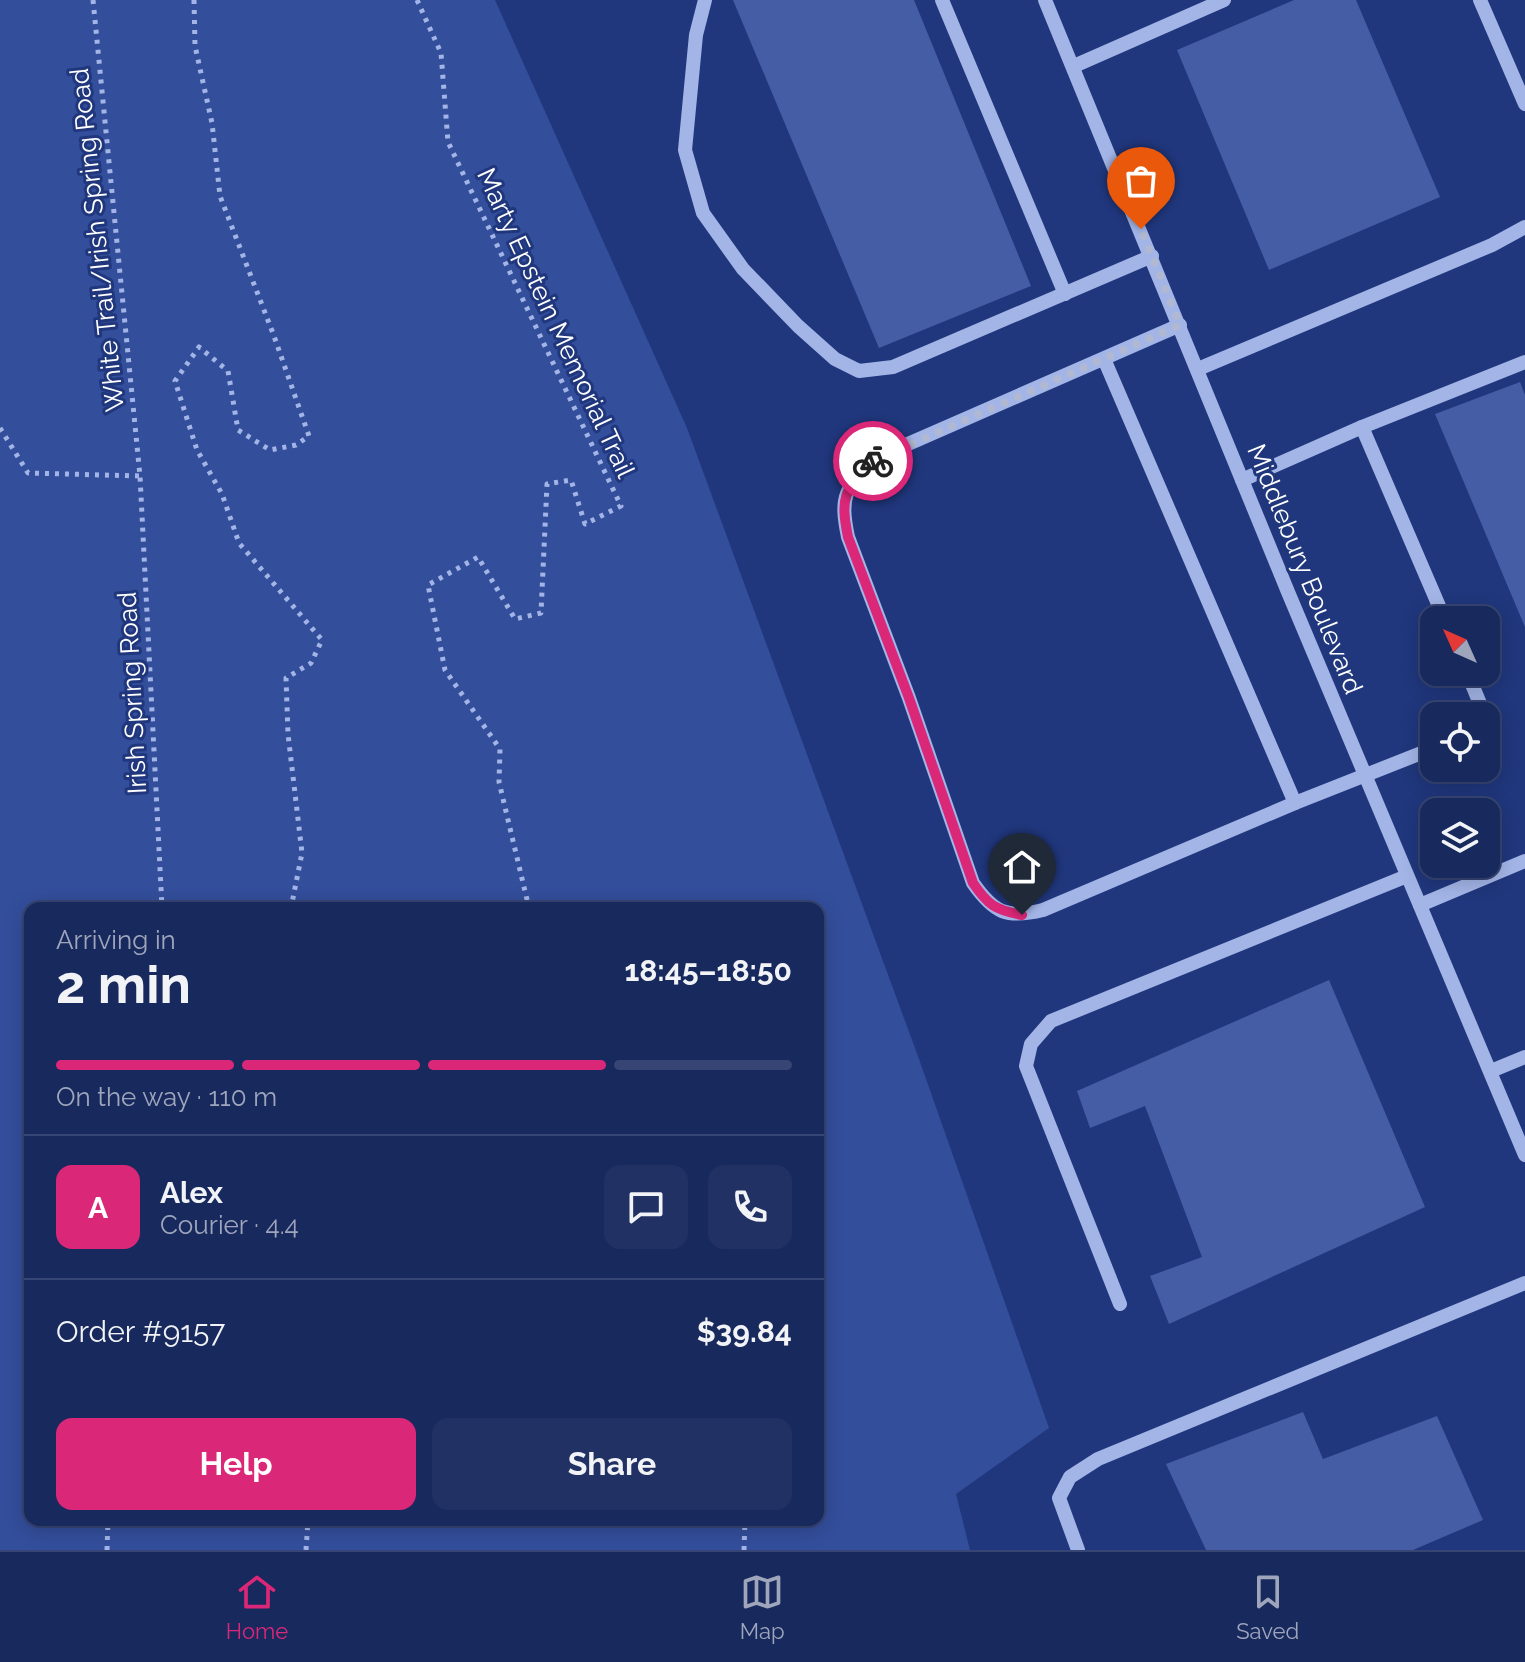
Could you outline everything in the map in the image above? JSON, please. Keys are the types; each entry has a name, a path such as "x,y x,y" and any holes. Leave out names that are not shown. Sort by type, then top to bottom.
{"street":[{"path":"705,0 696,35 685,150 703,213 743,269 835,359 859,371 893,367 1152,256"},
{"path":"942,0 1065,294"},
{"name":"Middlebury Boulevard","path":"1045,0 1364,774 1525,1155"},
{"path":"1074,66 1224,0"},
{"path":"1480,0 1525,104"},
{"path":"1198,369 1492,245 1525,227"},
{"path":"1180,325 876,458 847,492 842,509 848,537 909,698 973,883 986,902 1000,911 1022,915 1043,910 1420,753"},
{"path":"1104,359 1295,803"},
{"path":"1242,480 1362,427 1525,362"},
{"path":"1362,427 1439,606"},
{"path":"1420,905 1525,861"},
{"path":"1120,1304 1026,1066 1031,1044 1051,1021 1407,876"},
{"path":"1491,1071 1525,1057"},
{"path":"1078,1550 1059,1498 1070,1477 1098,1459 1525,1283"}],"path":[{"name":"White Trail/Irish Spring Road","path":"93,0 140,476"},
{"path":"194,0 195,46 212,123 220,196 309,436 296,445 270,450 238,430 228,371 199,347 175,381 197,450 222,494 239,543 322,640 311,663 286,678 291,761 302,853 292,902"},
{"name":"Marty Epstein Memorial Trail","path":"417,0 441,53 448,142 621,506 585,524 571,480 547,484 541,613 515,619 478,557 428,585 445,670 500,749 499,782 528,902"},
{"path":"0,428 28,473 140,476"},
{"name":"Irish Spring Road","path":"140,476 162,902"},
{"path":"107,1550 108,1526"},
{"path":"306,1550 308,1526"},
{"path":"744,1550 745,1526"}],"shaded area":[{"path":"0,0 495,0 687,428 919,1059 1049,1428 956,1494 970,1550 0,1550"}],"building":[{"path":"733,0 914,0 1031,286 879,348"},
{"path":"1294,0 1356,0 1440,197 1269,270 1177,50"},
{"path":"1520,382 1525,395 1525,627 1435,414"},
{"path":"1329,980 1425,1207 1169,1324 1150,1276 1202,1257 1145,1106 1090,1128 1077,1091"},
{"path":"1303,1412 1323,1459 1437,1416 1483,1520 1413,1550 1206,1550 1166,1464"}],"way so far":[{"path":"873,461 1180,325 1141,229"}],"route":[{"path":"873,461 847,492 842,509 848,537 909,698 973,883 986,902 1000,911 1022,915"}]}
